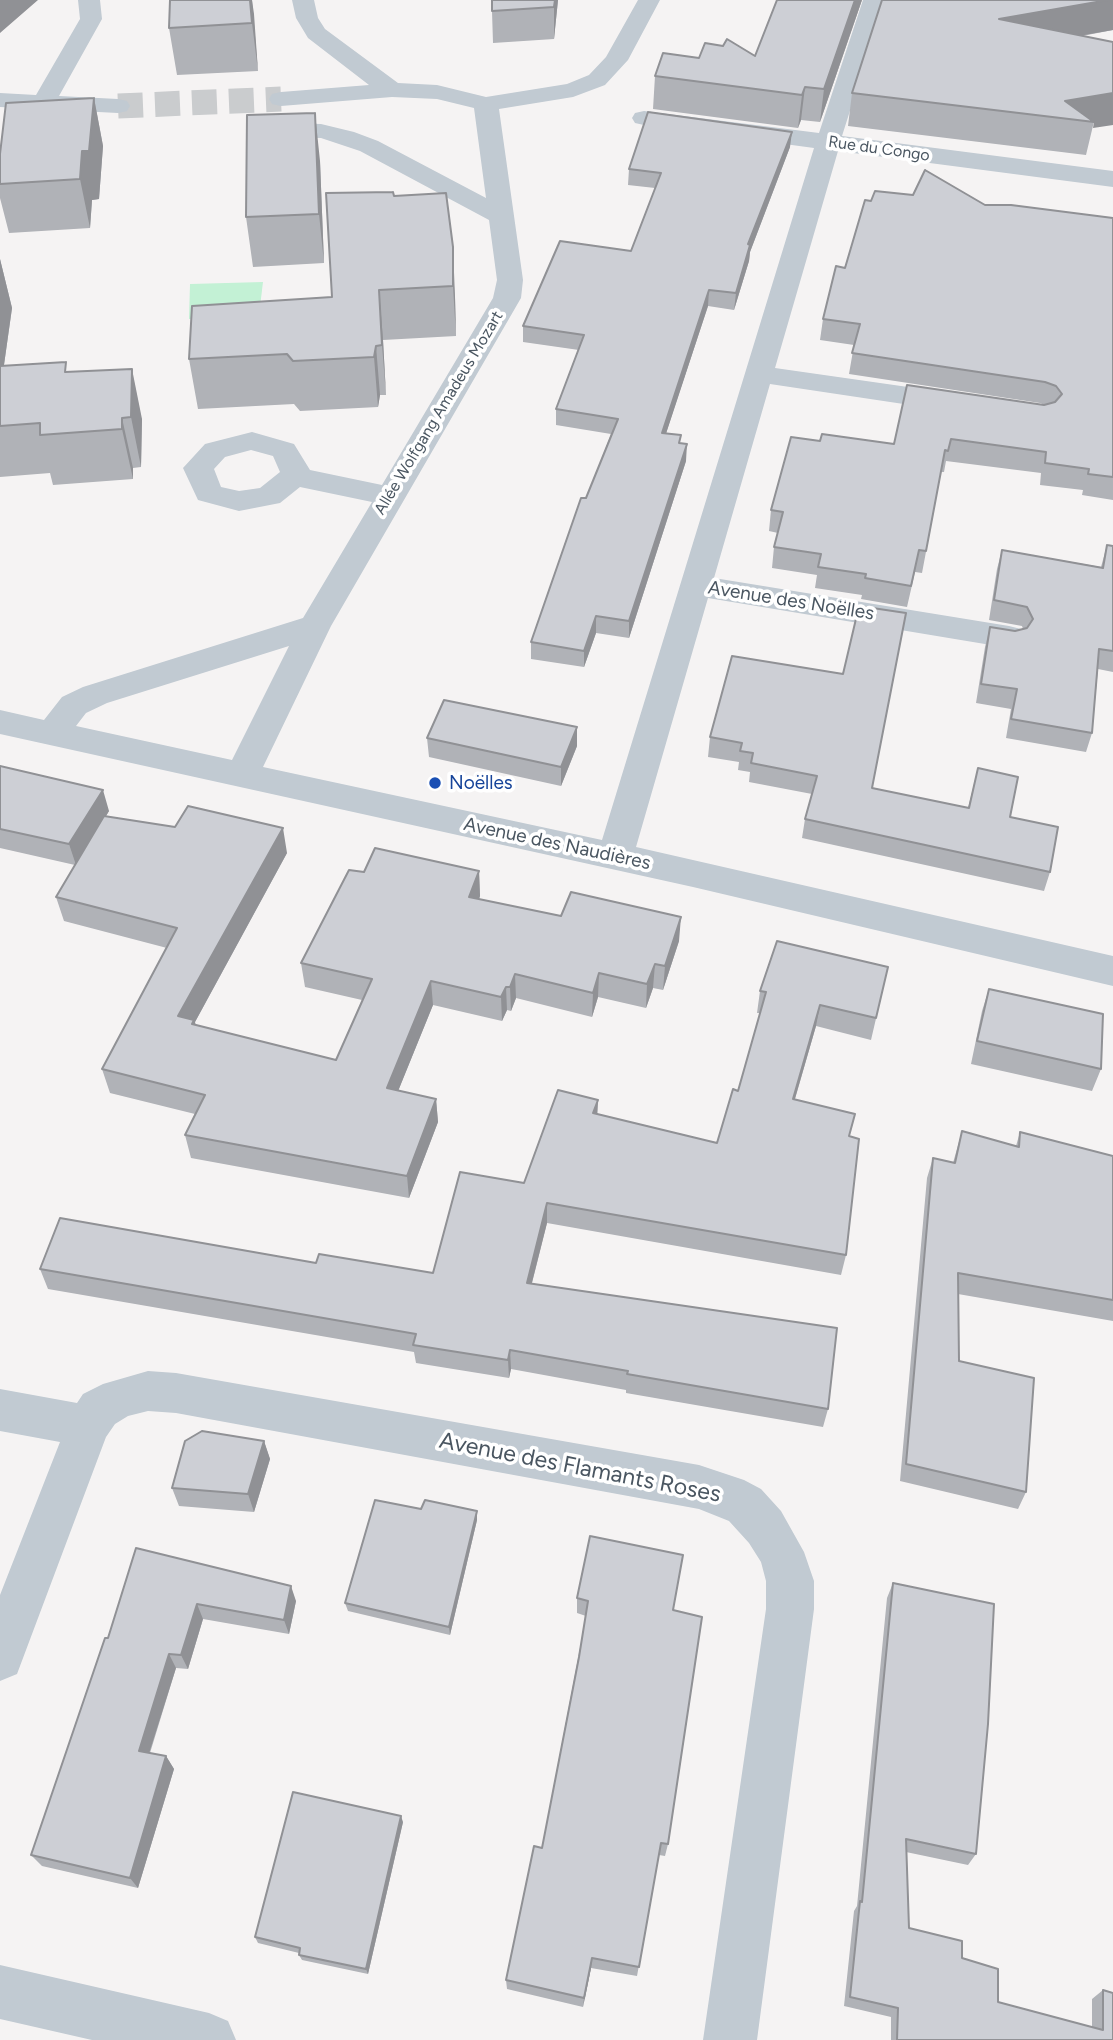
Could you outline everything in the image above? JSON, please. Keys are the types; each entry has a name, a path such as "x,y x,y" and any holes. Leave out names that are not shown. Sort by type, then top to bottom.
{"street":[{"path":"43,103 91,19 89,0"},
{"path":"303,0 306,18 316,33 392,90"},
{"path":"281,99 392,90 437,92 486,104 573,90 597,79 616,60 649,0"},
{"name":"Avenue des Noëlles","path":"615,856 874,0"},
{"path":"0,100 118,106"},
{"name":"Allée Wolfgang Amadeus Mozart","path":"242,774 315,626 388,496 507,298 510,280 486,104"},
{"name":"Rue du Congo","path":"644,118 1113,180"},
{"path":"284,130 321,131 369,146 502,216"},
{"path":"760,374 986,407"},
{"path":"294,476 388,496"},
{"name":"Avenue des Noëlles","path":"697,586 1009,637"},
{"path":"52,733 74,705 119,685 315,626"},
{"path":"248,647 280,697"},
{"name":"Avenue des Naudières","path":"0,722 615,856 1113,971"},
{"name":"Avenue des Flamants Roses","path":"0,1657 88,1426 99,1409 119,1398 148,1391 176,1392 728,1495 745,1505 765,1527 781,1552 790,1581 790,1609 730,2040"},
{"path":"0,1410 88,1426"},
{"path":"0,1992 209,2040"}],"green space":[{"path":"263,282 259,315 189,319 190,284"}],"building":[{"path":"170,0 250,0 252,23 169,28"},
{"path":"492,0 555,0 554,7 492,11"},
{"path":"777,0 855,0 824,89 805,87 802,95 655,76 663,53 699,58 705,43 723,46 727,39 755,56"},
{"path":"882,0 1108,0 999,19 1113,42 1113,93 1065,101 1094,122 852,93"},
{"path":"94,98 89,151 82,151 80,179 0,184 0,154 6,103"},
{"path":"648,112 792,132 748,244 750,245 736,293 709,290 662,433 681,435 679,443 687,444 629,621 596,616 584,651 531,642 581,498 586,498 618,419 556,409 584,335 523,326 560,241 631,251 661,173 629,169"},
{"path":"315,113 319,214 246,217 247,115"},
{"path":"925,170 985,205 1011,205 1113,218 1113,477 1088,474 1089,469 1045,463 1046,452 951,439 948,451 945,450 926,551 919,550 911,586 865,578 866,574 818,567 821,554 774,547 783,512 771,510 791,437 820,441 822,434 894,444 907,385 1044,405 1055,402 1062,394 1056,386 1045,382 852,353 860,324 823,319 836,266 845,268 865,200 871,201 875,191 913,195"},
{"path":"393,192 394,196 446,193 453,247 453,286 379,290 382,345 376,346 374,357 293,361 287,354 189,359 192,306 332,297 326,193"},
{"path":"66,362 65,372 132,369 131,417 122,418 122,429 40,435 40,423 0,426 0,366"},
{"path":"1107,545 1113,546 1113,651 1099,649 1092,733 1011,719 1017,689 981,684 990,627 1015,631 1027,628 1033,619 1027,607 994,600 1002,550 1103,568"},
{"path":"859,606 906,613 872,788 969,808 978,768 1018,777 1010,817 1058,827 1050,872 805,819 817,776 751,763 753,753 740,751 742,743 710,737 732,656 843,674"},
{"path":"444,700 577,727 561,767 427,738"},
{"path":"0,766 103,790 69,844 0,829"},
{"path":"188,806 283,828 178,1016 194,1020 192,1024 336,1060 372,979 301,963 349,870 364,872 375,848 479,871 469,897 561,916 571,892 681,917 665,966 655,964 647,984 599,973 593,993 515,974 510,987 506,987 501,997 431,981 387,1088 436,1099 407,1176 185,1135 205,1095 102,1069 177,928 56,897 104,816 175,827"},
{"path":"777,941 888,967 876,1018 820,1005 793,1099 855,1114 849,1136 859,1139 846,1255 547,1203 527,1283 837,1328 828,1409 627,1374 628,1371 510,1350 508,1360 413,1345 416,1334 40,1269 60,1218 316,1263 319,1254 433,1273 460,1172 524,1183 558,1090 598,1100 593,1113 717,1143 733,1089 738,1091 766,992 760,991"},
{"path":"989,989 1103,1014 1101,1069 977,1041"},
{"path":"962,1131 1019,1147 1020,1132 1113,1156 1113,1300 958,1273 959,1361 1034,1378 1026,1492 906,1464 933,1158 955,1163"},
{"path":"202,1431 264,1441 248,1494 172,1488 185,1441"},
{"path":"375,1500 421,1509 425,1500 477,1511 449,1627 345,1603"},
{"path":"590,1536 683,1555 673,1610 702,1617 668,1844 661,1843 639,1967 592,1958 584,1998 506,1980 534,1846 542,1848 579,1657 588,1601 577,1598"},
{"path":"136,1548 291,1586 284,1620 197,1604 181,1655 169,1654 139,1751 166,1756 130,1878 31,1855 105,1638 108,1638"},
{"path":"893,1583 994,1604 988,1724 976,1854 906,1839 909,1928 962,1941 962,1958 998,1969 998,2002 1103,2030 1103,1990 1113,1993 1113,2040 897,2040 898,2008 850,1997 860,1901 862,1902"},
{"path":"293,1792 401,1816 366,1969 299,1955 300,1948 255,1937"}],"tunnel":[{"path":"118,106 281,99"}],"place":[{"name":"Noëlles","path":"435,783"}]}
